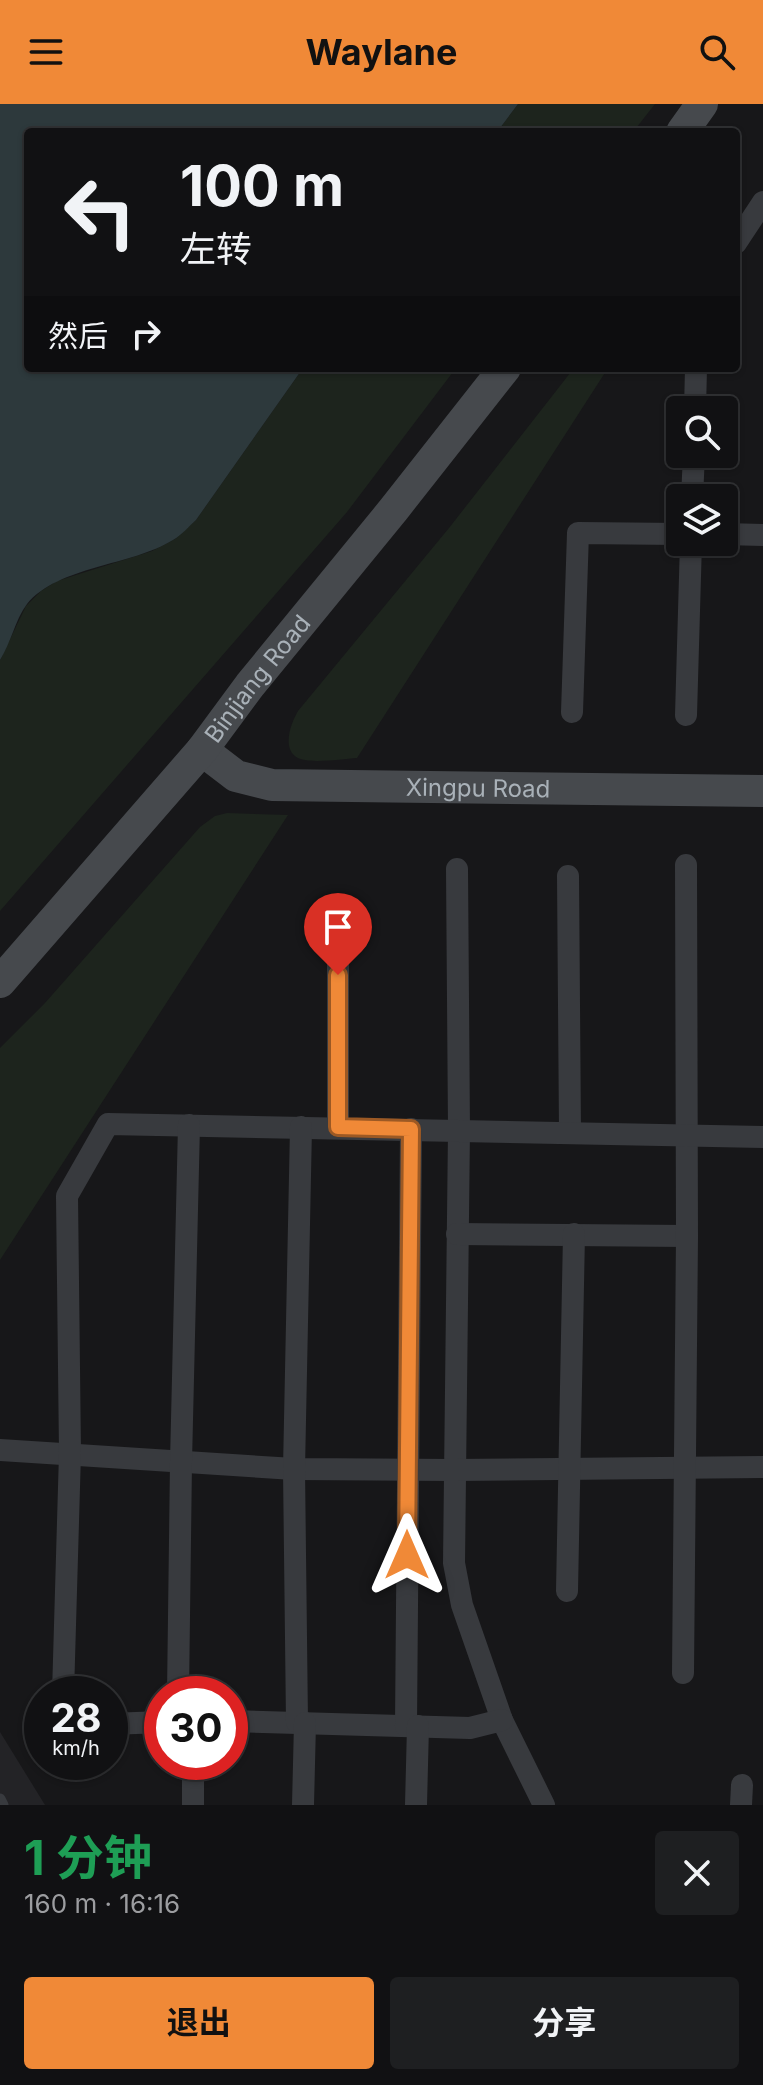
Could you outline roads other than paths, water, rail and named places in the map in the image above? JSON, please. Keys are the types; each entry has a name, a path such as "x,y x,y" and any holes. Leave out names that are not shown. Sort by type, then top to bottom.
{"main road":[{"path":"685,128 702,104"},
{"name":"Binjiang Road","path":"0,982 202,750 250,685 502,372"},
{"name":"Xingpu Road","path":"202,750 236,776 272,785 763,791"}],"street":[{"path":"740,237 763,202"},
{"path":"695,396 696,372"},
{"path":"572,712 578,533 666,534"},
{"path":"738,534 763,535"},
{"path":"686,715 691,556"},
{"path":"683,1673 686,865"},
{"path":"457,869 459,1130 454,1563 462,1605 502,1720 544,1805"},
{"path":"568,876 570,1132"},
{"path":"338,944 338,1127"},
{"path":"64,1676 70,1453 67,1196 108,1124 763,1137"},
{"path":"178,1676 189,1125"},
{"path":"301,1127 294,1469 303,1805"},
{"path":"411,1129 408,1470 416,1805"},
{"path":"457,1234 687,1236"},
{"path":"567,1591 574,1234"},
{"path":"0,1450 294,1469 763,1467"},
{"path":"248,1721 470,1728 502,1720"},
{"path":"193,1780 193,1805"}],"lane":[{"path":"0,1799 3,1805"}]}
